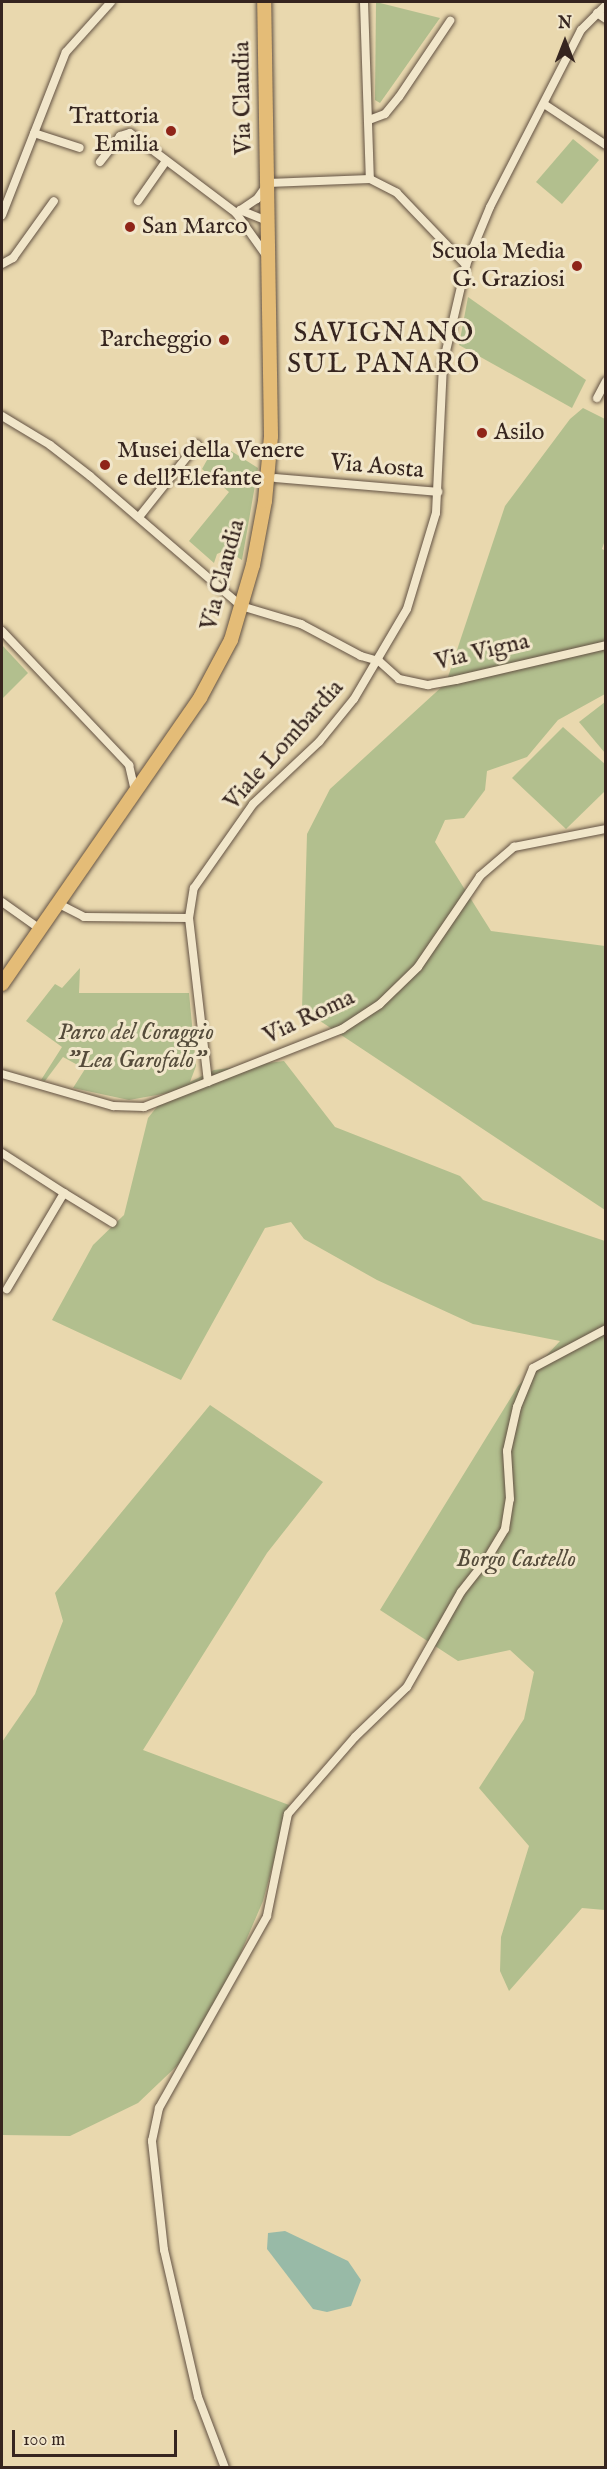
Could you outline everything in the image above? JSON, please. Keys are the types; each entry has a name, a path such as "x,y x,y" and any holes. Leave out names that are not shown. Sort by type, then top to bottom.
{"main road":[{"name":"Via Claudia","path":"2,984 200,698 231,640 241,606 268,478 270,261 264,2"}],"street":[{"path":"2,215 66,52 111,2"},
{"path":"364,2 370,179"},
{"name":"Viale Lombardia","path":"208,1082 189,918 194,888 253,804 320,742 379,662 407,609 426,552 438,492 443,364 466,265 490,207 582,30 606,5"},
{"path":"597,14 606,19"},
{"path":"369,120 385,114 399,97 450,21"},
{"path":"544,104 606,145"},
{"path":"100,162 125,132 238,211 268,222"},
{"path":"34,133 80,148"},
{"path":"138,201 166,161"},
{"path":"238,211 257,199 267,183 370,179 397,193 466,265"},
{"path":"2,264 13,258 54,201"},
{"path":"238,211 270,261"},
{"path":"244,222 257,226 268,222"},
{"path":"597,398 606,381"},
{"path":"3,419 50,445 139,517 241,606"},
{"path":"139,517 197,444"},
{"name":"Via Aosta","path":"276,478 438,492"},
{"name":"Via Vigna","path":"241,606 301,624 361,656 379,662 399,679 428,685 606,645"},
{"path":"2,631 129,765 135,795"},
{"path":"129,765 153,768"},
{"name":"Via Roma","path":"2,1074 128,1107 144,1107 342,1029 380,1004 418,967 480,876 514,847 606,829"},
{"path":"2,902 40,929"},
{"path":"59,904 84,917 189,918"},
{"path":"2,1153 113,1223"},
{"path":"7,1289 64,1193"},
{"path":"225,2468 198,2397 165,2250 152,2141 159,2108 267,1916 288,1814 355,1737 407,1687 460,1592 487,1560 505,1529 510,1499 507,1451 517,1407 533,1368 595,1332 606,1329"}],"green space":[{"path":"376,2 440,18 380,103 375,100"},
{"path":"573,139 599,160 562,204 536,182"},
{"path":"468,297 586,380 572,408 459,345"},
{"path":"583,408 605,419 606,537 602,549 606,551 605,694 558,720 527,757 487,771 485,790 464,818 445,820 435,842 491,931 605,946 605,1210 302,1009 307,834 330,789 446,683 505,506 570,419"},
{"path":"217,442 258,468 242,560 226,550 217,554 214,563 189,541 229,492 202,469"},
{"path":"2,645 28,673 2,699"},
{"path":"605,702 605,753 579,722"},
{"path":"563,727 606,765 605,791 566,829 512,778"},
{"name":"Borgo Castello","path":"80,968 79,993 189,993 196,1066 190,1082 214,1070 284,1061 335,1127 460,1176 483,1200 605,1241 605,1910 582,1908 509,1991 500,1971 501,1937 529,1846 479,1788 524,1719 534,1672 510,1650 458,1661 380,1610 518,1386 560,1341 473,1324 377,1280 304,1239 291,1222 265,1228 181,1380 52,1320 93,1245 124,1215 148,1118 168,1093 129,1100 73,1088 85,1069 63,1057 45,1081 41,1080 62,1047 26,1021 55,984 62,988"},
{"path":"210,1405 323,1482 267,1553 143,1750 289,1805 263,1901 203,2041 138,2103 70,2136 2,2135 2,1742 35,1694 63,1621 55,1593"}],"shaded area":[{"path":"285,2231 348,2261 361,2280 351,2306 327,2312 313,2309 267,2249 268,2233"}],"place":[{"name":"Trattoria Emilia","path":"171,131"},
{"name":"San Marco","path":"130,227"},
{"name":"Scuola Media G. Graziosi","path":"577,266"},
{"name":"Parcheggio","path":"224,340"},
{"name":"Asilo","path":"482,433"},
{"name":"Musei della Venere e dell'Elefante","path":"105,465"}],"district":[{"name":"SAVIGNANO SUL PANARO","path":"384,350"}],"park label":[{"name":"Parco del Coraggio \"Lea Garofalo\"","path":"136,1047"}]}
